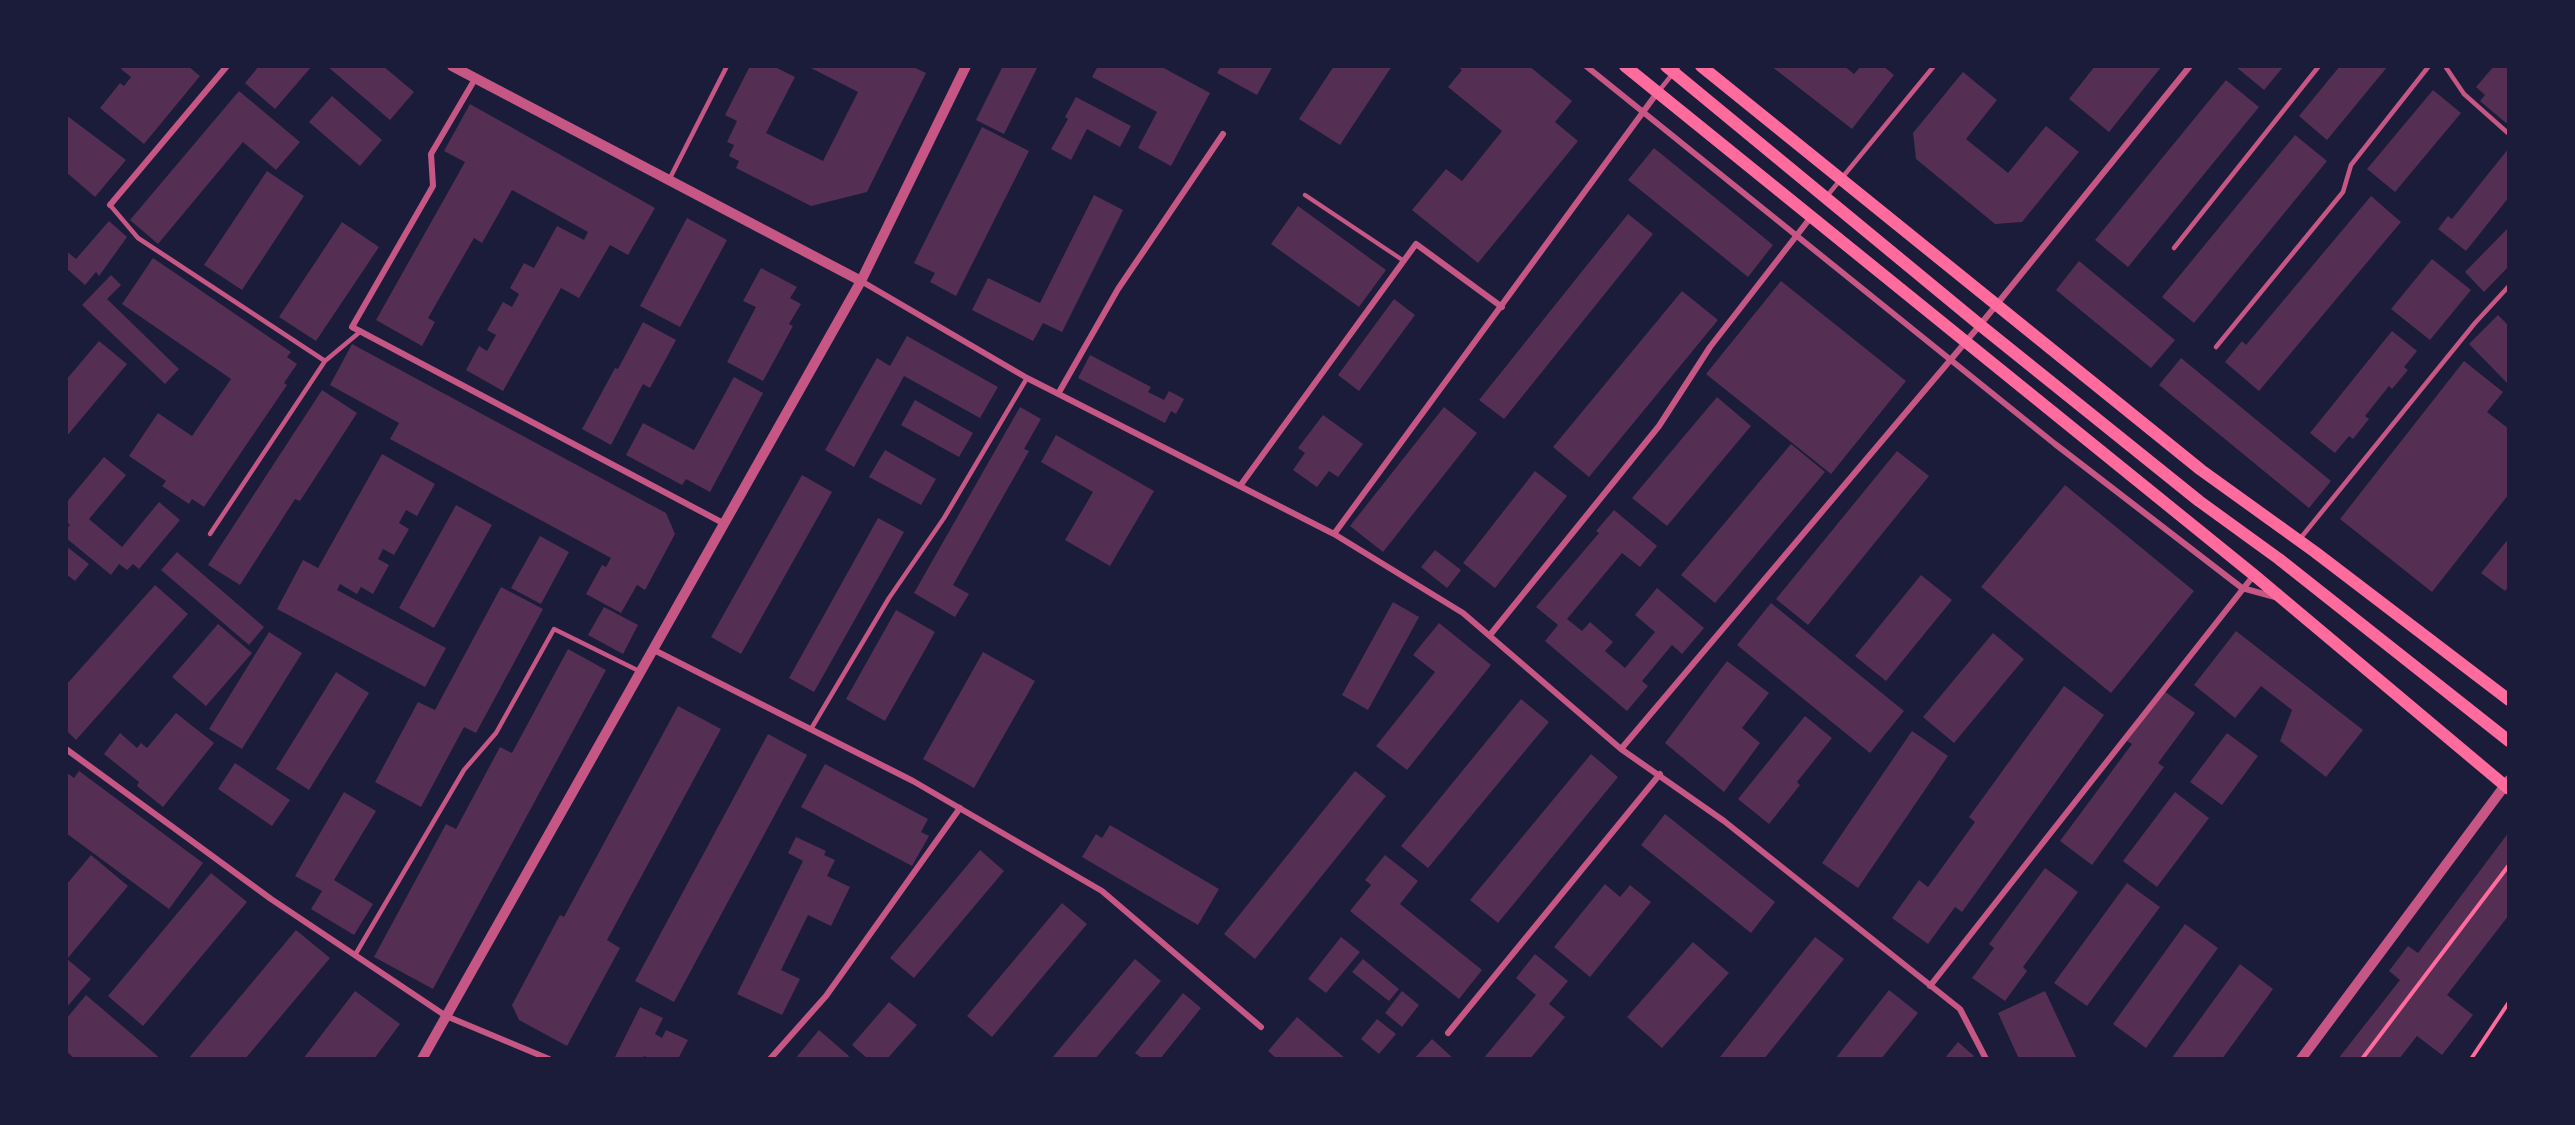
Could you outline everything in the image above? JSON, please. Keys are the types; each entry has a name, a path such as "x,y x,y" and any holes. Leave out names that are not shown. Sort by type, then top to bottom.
{"main road":[{"path":"1625,66 2254,575 2508,785"},
{"path":"1701,66 2201,470 2299,540 2509,700"},
{"path":"1673,68 1980,325 2199,501 2279,559 2509,741"}],"street":[{"path":"110,205 227,66"},
{"path":"452,66 861,281 1027,378 1334,534 1463,613 1621,749 1660,774 1724,821 1960,1009 1986,1059"},
{"path":"422,1059 861,281 966,66"},
{"path":"1586,66 2055,444 2242,588 2282,598"},
{"path":"1621,749 1966,343 2190,66"},
{"path":"475,79 431,154 433,186 352,327 723,523"},
{"path":"1334,534 1658,92"},
{"path":"1058,394 1118,289 1223,134"},
{"path":"1490,635 1659,426 1710,347 1811,217"},
{"path":"1240,486 1416,244 1502,307"},
{"path":"1930,986 2254,575"},
{"path":"654,650 913,780 1102,891 1261,1027"},
{"path":"66,749 271,899 446,1016 549,1059"},
{"path":"1448,1033 1660,774"},
{"path":"2301,1059 2508,785"},
{"path":"770,1059 826,996 960,808"}],"lane":[{"path":"670,179 728,66"},
{"path":"1826,198 1934,66"},
{"path":"2174,248 2319,66"},
{"path":"2216,347 2343,192 2351,165 2429,66"},
{"path":"2445,66 2464,94 2509,134"},
{"path":"1658,92 1673,68"},
{"path":"1305,195 1404,261"},
{"path":"110,205 138,238 325,361"},
{"path":"2299,540 2475,323 2509,286"},
{"path":"210,534 325,361 361,331"},
{"path":"811,729 889,598 944,518 1027,378"},
{"path":"356,956 464,770 496,733 554,629 642,672"}],"path":[{"path":"2362,1059 2509,865"},
{"path":"2471,1059 2509,1002"}],"building":[{"path":"123,66 188,66 200,76 144,144 100,108 120,83 124,86 131,77 121,69"},
{"path":"259,66 312,66 275,109 245,83"},
{"path":"327,66 383,66 414,92 390,120"},
{"path":"750,66 773,66 795,77 766,133 823,161 858,92 807,66 911,66 926,73 867,192 811,206 736,168 739,161 729,156 734,145 727,142 737,121 725,115"},
{"path":"1003,66 1038,66 1004,134 976,120"},
{"path":"1098,66 1160,66 1210,93 1171,166 1138,148 1157,112 1092,77"},
{"path":"1221,66 1273,66 1257,95 1217,73"},
{"path":"1334,66 1392,66 1340,145 1299,119"},
{"path":"1457,66 1529,66 1572,101 1555,122 1578,141 1478,263 1412,210 1446,169 1462,181 1502,131 1448,87 1462,70"},
{"path":"1771,66 1844,66 1854,74 1861,66 1883,66 1894,75 1852,129"},
{"path":"2095,66 2162,66 2109,132 2069,99"},
{"path":"2235,66 2284,66 2264,90"},
{"path":"2340,66 2388,66 2327,140 2299,116"},
{"path":"2494,66 2509,66 2509,120 2506,123 2480,101 2485,95 2476,87"},
{"path":"1963,72 1997,100 1966,139 2008,173 2046,126 2079,152 2022,222 1995,224 1916,159 1913,133"},
{"path":"2226,80 2259,107 2128,267 2095,240"},
{"path":"2433,90 2461,113 2395,192 2367,169"},
{"path":"239,91 300,142 276,170 243,142 158,244 130,220"},
{"path":"332,96 382,140 360,166 309,122"},
{"path":"1076,97 1131,126 1120,147 1087,129 1071,160 1051,149 1068,119 1065,117"},
{"path":"470,104 655,208 628,255 610,245 579,298 561,288 503,391 466,370 479,346 487,351 496,335 487,330 503,302 512,307 519,294 510,288 524,263 534,268 557,226 584,240 588,232 512,190 482,243 474,238 428,318 435,322 422,346 376,320 465,162 444,151"},
{"path":"66,115 126,160 95,197 66,172"},
{"path":"982,127 1029,151 956,296 930,282 935,273 914,263"},
{"path":"2295,135 2327,161 2194,323 2162,297"},
{"path":"1654,148 1773,245 1748,277 1628,180"},
{"path":"2509,148 2509,197 2466,251 2438,229 2448,216 2452,219"},
{"path":"267,171 304,196 242,290 204,265"},
{"path":"1094,195 1123,210 1062,332 1043,323 1033,341 972,310 988,278 1040,303"},
{"path":"2371,196 2401,222 2259,391 2225,362 2242,341 2246,345"},
{"path":"1298,206 1386,270 1359,307 1271,244"},
{"path":"1628,214 1653,234 1504,419 1479,400"},
{"path":"687,218 727,240 680,327 640,306"},
{"path":"109,221 127,237 99,276 96,272 85,285 66,268 66,251 76,259"},
{"path":"342,222 379,247 316,341 279,317"},
{"path":"2509,227 2509,266 2484,292 2465,272"},
{"path":"153,258 291,352 287,357 297,364 284,383 287,385 204,507 192,499 189,504 162,486 166,481 129,456 158,413 192,436 231,379 122,304"},
{"path":"2432,259 2471,290 2430,340 2391,309"},
{"path":"2079,261 2175,340 2151,368 2056,290"},
{"path":"761,268 797,287 790,298 801,304 789,324 793,326 763,381 727,362 756,307 743,301"},
{"path":"111,275 121,285 107,299 179,369 165,384 82,305"},
{"path":"1781,281 1906,381 1831,474 1706,374"},
{"path":"1682,291 1718,320 1589,477 1553,447"},
{"path":"1394,299 1415,315 1359,391 1338,375"},
{"path":"2498,315 2509,326 2509,385 2469,344"},
{"path":"643,322 676,340 650,388 643,384 611,445 582,429"},
{"path":"2392,331 2417,351 2404,367 2408,370 2392,389 2389,386 2365,416 2369,419 2353,439 2349,436 2335,453 2310,433"},
{"path":"907,336 998,387 980,418 904,376 854,467 825,450 877,358 890,366"},
{"path":"99,341 127,364 66,437 66,380"},
{"path":"352,344 666,513 675,534 645,590 637,585 621,613 586,594 602,565 606,567 611,558 390,439 399,423 330,385"},
{"path":"1090,355 1151,387 1148,392 1164,400 1169,391 1184,399 1176,414 1171,411 1165,423 1078,378"},
{"path":"2181,358 2331,481 2309,508 2159,385"},
{"path":"2464,361 2503,392 2487,412 2509,429 2509,494 2432,592 2340,519"},
{"path":"734,377 763,393 710,492 686,479 682,485 626,455 643,423 694,450"},
{"path":"322,390 357,413 300,501 295,499 240,585 208,565"},
{"path":"1717,397 1751,426 1667,526 1632,498"},
{"path":"915,400 973,433 959,457 901,425"},
{"path":"1020,407 1041,419 1024,449 1029,451 953,585 969,594 955,617 914,593"},
{"path":"1444,407 1477,433 1383,552 1350,526"},
{"path":"1323,415 1363,444 1338,477 1329,471 1317,487 1293,470 1305,453 1298,448"},
{"path":"1056,435 1154,491 1110,566 1065,540 1093,492 1041,462"},
{"path":"1791,444 1825,472 1715,603 1681,575"},
{"path":"885,450 936,479 921,505 869,477"},
{"path":"1897,451 1929,476 1808,625 1776,599"},
{"path":"382,454 435,484 417,516 406,510 399,523 409,529 394,555 383,549 378,559 389,565 373,594 361,587 357,594 340,584 337,590 446,648 425,687 277,609 303,560 318,568"},
{"path":"104,457 126,475 89,519 122,547 159,502 180,520 139,569 133,564 127,570 119,564 111,575 66,538 66,529 70,525 66,522 66,503"},
{"path":"1535,471 1567,496 1495,588 1463,563"},
{"path":"802,475 832,492 741,654 711,637"},
{"path":"2065,485 2194,591 2111,693 1981,587"},
{"path":"456,505 492,525 434,628 399,608"},
{"path":"1614,510 1657,546 1640,567 1622,553 1567,619 1582,631 1590,622 1613,642 1605,651 1625,668 1655,632 1635,615 1657,588 1704,628 1682,654 1672,645 1642,681 1648,686 1627,711 1545,641 1558,625 1536,607 1599,533 1596,531"},
{"path":"878,518 904,532 814,692 789,678"},
{"path":"540,536 569,552 541,604 511,588"},
{"path":"2509,538 2509,586 2505,591 2481,573"},
{"path":"66,546 89,564 75,581 66,574"},
{"path":"1435,550 1461,570 1447,588 1421,567"},
{"path":"177,552 264,627 249,645 161,570"},
{"path":"1921,575 1952,600 1886,681 1855,656"},
{"path":"155,585 188,614 76,740 66,730 66,685"},
{"path":"501,587 543,609 476,733 464,727 421,807 375,782 418,702 435,710"},
{"path":"1393,602 1419,617 1368,710 1342,695"},
{"path":"1771,603 1904,711 1870,753 1737,645"},
{"path":"604,607 638,625 623,654 588,635"},
{"path":"896,610 935,632 885,721 846,699"},
{"path":"1439,623 1491,665 1407,770 1376,746 1435,672 1413,655"},
{"path":"218,624 252,653 206,706 172,677"},
{"path":"2236,631 2363,730 2326,777 2280,741 2292,710 2261,686 2235,718 2194,685"},
{"path":"269,632 302,653 242,749 209,729"},
{"path":"1993,633 2024,659 1954,743 1923,717"},
{"path":"568,649 606,670 433,989 374,957 446,824 456,829 500,747 512,753"},
{"path":"983,652 1035,681 974,788 923,759"},
{"path":"1727,661 1769,693 1742,728 1760,743 1724,792 1665,743"},
{"path":"336,672 369,693 309,790 276,769"},
{"path":"2064,686 2104,715 1962,912 1955,907 1928,944 1892,918 1919,880 1928,887 1975,822 1969,817"},
{"path":"2164,691 2195,713 2158,763 2164,767 2092,865 2060,841 2132,744 2127,741"},
{"path":"1521,699 1549,722 1428,868 1401,846"},
{"path":"678,706 721,729 607,940 620,948 567,1046 519,1020 512,1005 560,915 564,917"},
{"path":"176,713 214,743 163,807 137,786 139,782 104,754 120,733 137,748 141,743 147,748"},
{"path":"1805,716 1832,738 1797,782 1800,785 1769,824 1738,799"},
{"path":"1912,731 1948,756 1858,888 1822,863"},
{"path":"2227,733 2258,756 2222,805 2190,782"},
{"path":"768,734 807,755 674,1002 635,981"},
{"path":"1591,754 1618,777 1498,923 1470,900"},
{"path":"235,763 290,800 272,826 218,789"},
{"path":"825,764 928,819 921,832 929,836 912,866 801,807"},
{"path":"79,771 203,863 169,909 66,833 66,772 74,778"},
{"path":"1355,771 1386,796 1255,959 1224,934"},
{"path":"344,792 376,811 334,880 373,904 354,935 311,909 322,891 295,876"},
{"path":"2175,792 2209,818 2157,887 2123,861"},
{"path":"1665,814 1775,902 1751,933 1641,845"},
{"path":"1110,825 1219,889 1198,925 1082,857 1096,834 1102,838"},
{"path":"2509,832 2509,915 2447,995 2473,1015 2442,1055 2417,1036 2399,1059 2338,1059 2400,980 2389,971 2408,946 2418,953"},
{"path":"796,837 826,851 824,855 835,860 827,876 850,887 831,926 808,915 781,970 800,979 782,1015 737,994 803,861 788,853"},
{"path":"980,850 1004,871 914,978 890,958"},
{"path":"91,855 128,886 67,959 91,979 66,1008 66,885"},
{"path":"1385,855 1418,881 1400,904 1482,970 1459,999 1350,911 1371,885 1365,880"},
{"path":"2045,868 2078,892 2023,967 2027,971 2005,1001 1972,978 1994,948 1989,944"},
{"path":"211,873 247,902 143,1026 108,996"},
{"path":"2127,883 2160,907 2087,1006 2054,983"},
{"path":"1605,884 1620,897 1630,885 1651,902 1590,977 1554,947"},
{"path":"1062,903 1087,924 992,1037 967,1016"},
{"path":"2185,924 2218,948 2146,1048 2113,1024"},
{"path":"296,930 330,958 245,1059 188,1059"},
{"path":"1341,937 1360,952 1326,993 1308,979"},
{"path":"1815,937 1844,959 1764,1059 1723,1059 1720,1057"},
{"path":"1693,942 1729,973 1662,1048 1627,1017"},
{"path":"1535,954 1568,981 1549,1004 1565,1017 1530,1059 1483,1059 1536,995 1516,978"},
{"path":"1135,959 1161,981 1095,1059 1051,1059"},
{"path":"1363,959 1399,989 1389,1001 1352,972"},
{"path":"2240,964 2273,989 2222,1059 2171,1059"},
{"path":"1889,990 1918,1013 1881,1059 1835,1059"},
{"path":"355,991 400,1024 374,1059 303,1059"},
{"path":"1402,991 1419,1005 1402,1027 1385,1013"},
{"path":"2045,991 2077,1059 2019,1059 1998,1013"},
{"path":"1183,993 1201,1008 1160,1059 1143,1059 1135,1053"},
{"path":"86,995 161,1059 75,1059 66,1051 66,1019"},
{"path":"889,1002 917,1025 887,1059 868,1059 852,1045"},
{"path":"640,1007 663,1018 655,1034 662,1038 666,1030 688,1040 678,1059 651,1059 644,1056 642,1059 615,1057"},
{"path":"1297,1017 1346,1059 1277,1059 1268,1051"},
{"path":"1377,1019 1396,1034 1379,1054 1361,1039"},
{"path":"819,1030 849,1056 847,1059 795,1059"},
{"path":"1432,1039 1454,1059 1414,1059"},
{"path":"1958,1042 1974,1056 1972,1059 1944,1059"}]}
